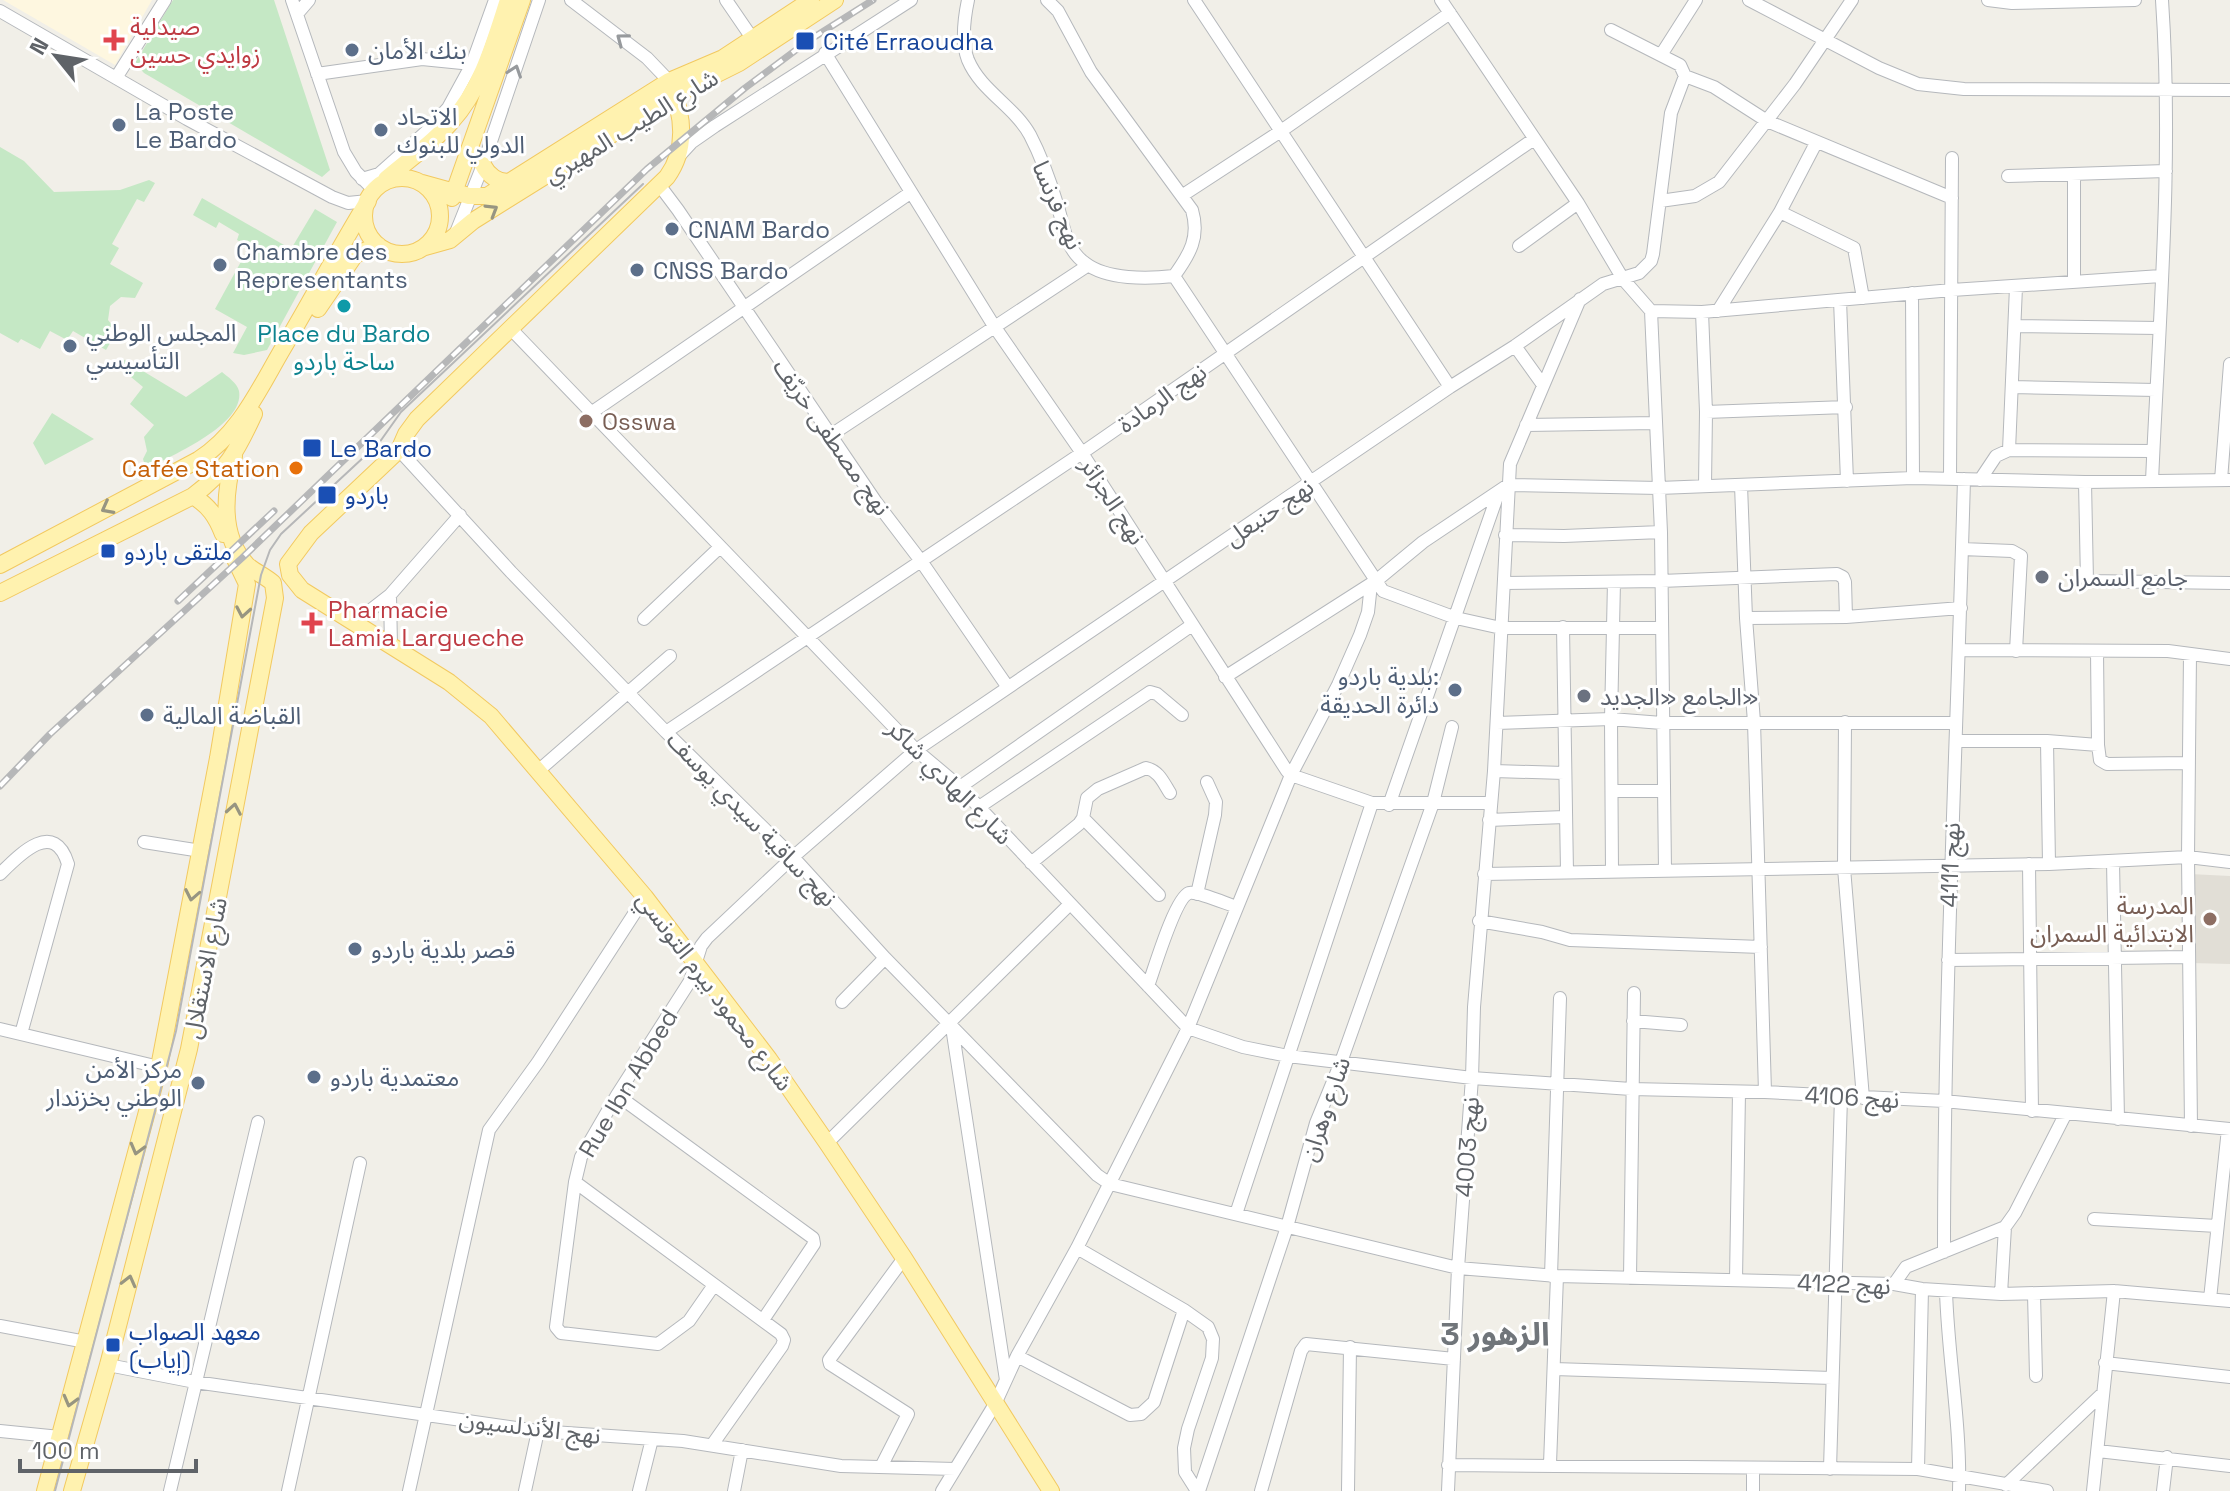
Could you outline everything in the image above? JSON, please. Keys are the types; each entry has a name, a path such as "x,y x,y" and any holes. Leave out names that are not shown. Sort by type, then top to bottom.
{"main road":[{"path":"0,565 204,456 225,440 271,372 371,189 437,137 464,106 481,75 508,0"},
{"path":"371,189 365,225 378,245 390,252 404,254 425,247 434,237 440,221 462,194 522,0"},
{"name":"شارع الطيب المهيري","path":"462,194 487,196 723,58 811,0"},
{"name":"شارع الطيب المهيري","path":"425,247 453,237 672,88 739,63 835,0"},
{"path":"399,450 417,419 660,186 680,155 682,138 672,88"},
{"path":"483,165 500,182 510,182"},
{"path":"371,189 387,181 405,178 462,194"},
{"path":"422,183 437,199 440,221"},
{"path":"0,593 193,496 209,484 234,456 256,410 324,299 355,255 378,245"},
{"name":"شارع محمود بيرم التونسي","path":"399,450 302,542 288,564 290,575 302,590 471,699 491,716 645,897 769,1059 827,1143 904,1258 1051,1491"},
{"name":"شارع الاستقلال","path":"72,1491 108,1365 189,1049 275,598 273,583 249,567 231,536 226,512 234,456"},
{"path":"134,494 146,518"},
{"name":"شارع الاستقلال","path":"45,1491 159,1067 201,851 247,584 217,518 207,505 193,496"},
{"path":"43,542 54,565"}],"street":[{"path":"116,78 165,0"},
{"path":"292,0 344,152 371,189"},
{"path":"297,14 309,0"},
{"path":"0,11 116,78 348,203 371,189 379,174 448,108 472,64 495,0"},
{"path":"453,237 462,194 483,165 539,0"},
{"path":"571,0 647,58 672,88"},
{"path":"726,0 752,38"},
{"path":"680,155 692,142 911,0"},
{"name":"نهج فرنسا","path":"968,0 964,42 969,61 979,80 1011,109 1031,137 1069,243 1087,266 1128,277 1174,276"},
{"path":"1047,0 1058,11 1091,72 1192,210 1196,225 1194,245 1174,276 1374,582 1391,595 1456,618 1501,628 1661,628"},
{"path":"1441,0 1578,203 1623,279 1651,311 1661,532 1665,871"},
{"path":"1661,55 1696,0"},
{"path":"1749,0 1902,78 1940,87 2230,90"},
{"path":"1774,13 1779,0"},
{"path":"1660,201 1695,196 1719,182 1767,121 1852,0"},
{"path":"1988,0 2012,3 2135,0"},
{"path":"2152,481 2166,171 2167,88 2162,0"},
{"path":"1197,1 1450,387"},
{"path":"1183,195 1450,13"},
{"path":"1611,30 1661,55 1683,68 1685,76 1714,87 1767,121 1952,198"},
{"name":"نهج الجزائر","path":"825,53 994,326 1082,453 1291,775"},
{"path":"317,74 422,59 472,64"},
{"name":"نهج حنبعل","path":"916,750 1580,299 1603,284 1639,273 1651,261 1671,113 1685,76"},
{"name":"نهج الرمادة","path":"666,732 1082,453 1534,139"},
{"path":"1718,311 1780,212 1816,143"},
{"path":"1950,478 1952,158"},
{"path":"2008,176 2166,171"},
{"path":"2074,174 2074,281"},
{"name":"نهج مصطفى خريّف","path":"660,186 876,502 921,561 1007,686"},
{"path":"591,413 910,193"},
{"path":"1519,246 1578,203"},
{"path":"1780,212 1854,248 1863,298"},
{"path":"831,435 1087,266"},
{"path":"1651,311 1718,311 1912,293 2161,276"},
{"path":"2009,450 2016,287"},
{"path":"1912,293 1913,478"},
{"path":"1389,805 1510,464 1580,299"},
{"path":"1840,300 1847,481"},
{"path":"1702,312 1705,485"},
{"path":"2016,326 2159,328"},
{"name":"شارع الهادي شاكر","path":"511,329 916,750 960,787 1188,1028 1243,1047 1288,1056 1472,1078"},
{"path":"1515,346 1543,385"},
{"path":"1225,677 1374,582 1423,542 1503,489 1659,488 1913,478 2085,482 2225,480 2230,364"},
{"path":"2012,387 2156,390"},
{"path":"1706,412 1846,407"},
{"path":"1526,425 1656,423"},
{"name":"نهج ساقية سيدي يوسف","path":"399,450 511,572 793,857 885,958 1046,1125 1110,1184"},
{"path":"1980,480 1996,456 2009,450 2153,451"},
{"name":"نهج 4111","path":"1944,1252 1950,865 1964,479"},
{"path":"2085,482 2087,581 2230,583"},
{"path":"1741,485 1754,722 1765,1092"},
{"name":"نهج 4003","path":"1448,1491 1479,921 1497,723 1504,583 1503,489"},
{"path":"354,623 390,595 460,515"},
{"path":"1505,535 1661,532"},
{"path":"644,619 719,548"},
{"path":"1962,549 2012,551 2021,556 2016,651"},
{"path":"1504,583 1841,575 1845,582 1846,617"},
{"path":"942,1491 995,1404 1188,1028 1291,775 1360,635 1374,582"},
{"path":"1612,872 1614,582"},
{"path":"390,595 391,646"},
{"path":"1746,618 1846,617 1961,608"},
{"path":"960,787 1192,625"},
{"path":"1563,627 1567,872"},
{"path":"1960,650 2168,651 2230,659"},
{"path":"2097,651 2100,760 2107,764 2189,763"},
{"path":"2190,654 2188,857 2191,1126"},
{"path":"538,771 670,656"},
{"path":"979,807 1150,692 1157,694 1182,715"},
{"path":"1497,723 1611,719 1662,723 1955,723"},
{"path":"1845,722 1844,868 1863,1098"},
{"name":"شارع وهران","path":"1198,1491 1287,1227 1316,1123 1341,1062 1433,803 1452,727"},
{"path":"1956,741 2047,741 2098,745"},
{"path":"2047,741 2049,864"},
{"name":"Rue Ibn Abbed","path":"714,1285 689,1321 658,1344 561,1333 555,1324 581,1157 690,981 701,946 707,938 793,857 916,750"},
{"path":"1031,863 1079,824 1091,794 1140,770 1154,770 1170,793"},
{"path":"1494,771 1564,773"},
{"path":"1291,775 1372,803 1491,803"},
{"path":"1197,894 1215,815 1216,802 1207,782"},
{"path":"1612,791 1664,791"},
{"path":"1236,1214 1372,803"},
{"path":"1489,820 1565,817"},
{"path":"1083,818 1159,895"},
{"path":"0,874 24,849 40,842 54,844 66,856 68,864 21,1034"},
{"path":"144,842 201,851"},
{"path":"1484,874 2049,864 2188,857 2230,862"},
{"path":"2113,862 2118,1119"},
{"path":"2029,864 2032,1111"},
{"path":"1148,986 1179,902 1190,893 1237,907"},
{"path":"409,1491 489,1130 538,1062 645,897"},
{"path":"827,1143 1069,905"},
{"path":"1479,921 1570,940 1761,947"},
{"path":"1948,960 2189,957"},
{"path":"842,1002 885,958"},
{"path":"1630,1278 1634,993"},
{"path":"1550,1464 1560,998"},
{"path":"1633,1021 1681,1025"},
{"path":"950,1025 1006,1380"},
{"path":"0,1029 159,1067"},
{"name":"نهج 4106","path":"1472,1078 1631,1089 1944,1101 2229,1129"},
{"path":"1736,1280 1739,1092"},
{"path":"617,1095 813,1238 814,1244 763,1320"},
{"path":"1830,1469 1841,1097"},
{"path":"2001,1294 2005,1227 2065,1115"},
{"path":"170,1491 258,1122"},
{"path":"2210,1299 2229,1129"},
{"path":"289,1491 360,1163"},
{"path":"575,1182 781,1334 784,1340 782,1346 712,1445"},
{"name":"نهج 4122","path":"1110,1184 1458,1268 1554,1276 1894,1284 2001,1294 2114,1291 2230,1301"},
{"path":"2094,1219 2217,1226"},
{"path":"1894,1284 1906,1267 2005,1227"},
{"path":"1077,1248 1208,1327 1213,1339 1212,1358 1184,1448 1185,1472 1198,1491"},
{"path":"882,1465 908,1414 829,1362 904,1258"},
{"path":"1918,1469 1922,1289"},
{"path":"1946,1291 1959,1491"},
{"path":"2093,1491 2114,1291"},
{"path":"2034,1294 2036,1376"},
{"path":"1017,1356 1130,1415 1141,1414 1154,1402 1184,1310"},
{"path":"0,1326 86,1342"},
{"path":"1261,1491 1304,1346 1311,1342 1454,1359"},
{"path":"1348,1491 1350,1347"},
{"path":"2105,1363 2230,1377"},
{"name":"نهج الأندلسيون","path":"108,1365 195,1382 538,1431 712,1445 812,1463 955,1469"},
{"path":"1554,1369 1832,1378"},
{"path":"2006,1485 2102,1394"},
{"path":"0,1431 60,1437"},
{"path":"525,1491 538,1431"},
{"path":"639,1491 652,1439"},
{"path":"734,1491 742,1450"},
{"path":"2098,1451 2230,1466"},
{"path":"2163,1491 2167,1457"},
{"path":"1448,1465 1918,1469 2047,1491"},
{"path":"1753,1468 1753,1491"}],"shaded area":[{"path":"3,0 152,0 115,65"},
{"name":"المدرسة الابتدائية السمران","path":"2190,874 2230,876 2230,964 2191,963"}],"green space":[{"path":"173,0 274,0 330,170 322,177 144,73 135,63"},
{"path":"0,147 24,161 54,192 120,190 149,180 155,183 144,202 137,199 112,244 119,248 110,264 143,283 135,298 121,297 110,306 108,320 117,331 106,350 73,331 67,340 50,331 40,349 21,339 18,343 0,333"},
{"path":"202,198 291,249 315,209 337,222 267,350 244,355 233,353 247,327 215,309 249,247 237,240 239,234 219,222 216,228 193,215"},
{"path":"123,359 186,397 222,372 238,388 238,404 219,427 204,438 146,469 144,437 154,425 130,404 143,387 119,367"},
{"path":"52,413 94,439 45,465 33,443"}],"tram line":[{"path":"55,1491 176,1031 261,575 270,550 281,534 379,443 401,412 643,184"}],"railway":[{"path":"0,786 50,734 242,558 647,169 745,88 808,41 873,0"},
{"path":"178,601 274,511"}],"place":[{"name":"صيدلية زوايدي حسين","path":"114,40"},
{"name":"Cité Erraoudha","path":"805,41"},
{"name":"بنك الأمان","path":"352,50"},
{"name":"La Poste Le Bardo","path":"119,125"},
{"name":"الاتحاد الدولي للبنوك","path":"381,130"},
{"name":"CNAM Bardo","path":"672,229"},
{"name":"Chambre des Representants","path":"220,265"},
{"name":"CNSS Bardo","path":"637,270"},
{"name":"Place du Bardo ساحة باردو","path":"344,306"},
{"name":"المجلس الوطني التأسيسي","path":"70,346"},
{"name":"Osswa","path":"586,421"},
{"name":"Le Bardo","path":"312,448"},
{"name":"Cafée Station","path":"296,468"},
{"name":"باردو","path":"327,495"},
{"name":"ملتقى باردو","path":"108,551"},
{"name":"جامع السمران","path":"2042,577"},
{"name":"Pharmacie Lamia Largueche","path":"312,623"},
{"name":"بلدية باردو: دائرة الحديقة","path":"1455,690"},
{"name":"الجامع «الجديد»","path":"1584,696"},
{"name":"القباضة المالية","path":"147,715"},
{"name":"المدرسة الابتدائية السمران","path":"2210,919"},
{"name":"قصر بلدية باردو","path":"355,949"},
{"name":"معتمدية باردو","path":"314,1077"},
{"name":"مركز الأمن الوطني بخزندار","path":"198,1083"},
{"name":"معهد الصواب (إياب)","path":"113,1345"}],"district":[{"name":"الزهور 3","path":"1495,1334"}]}
